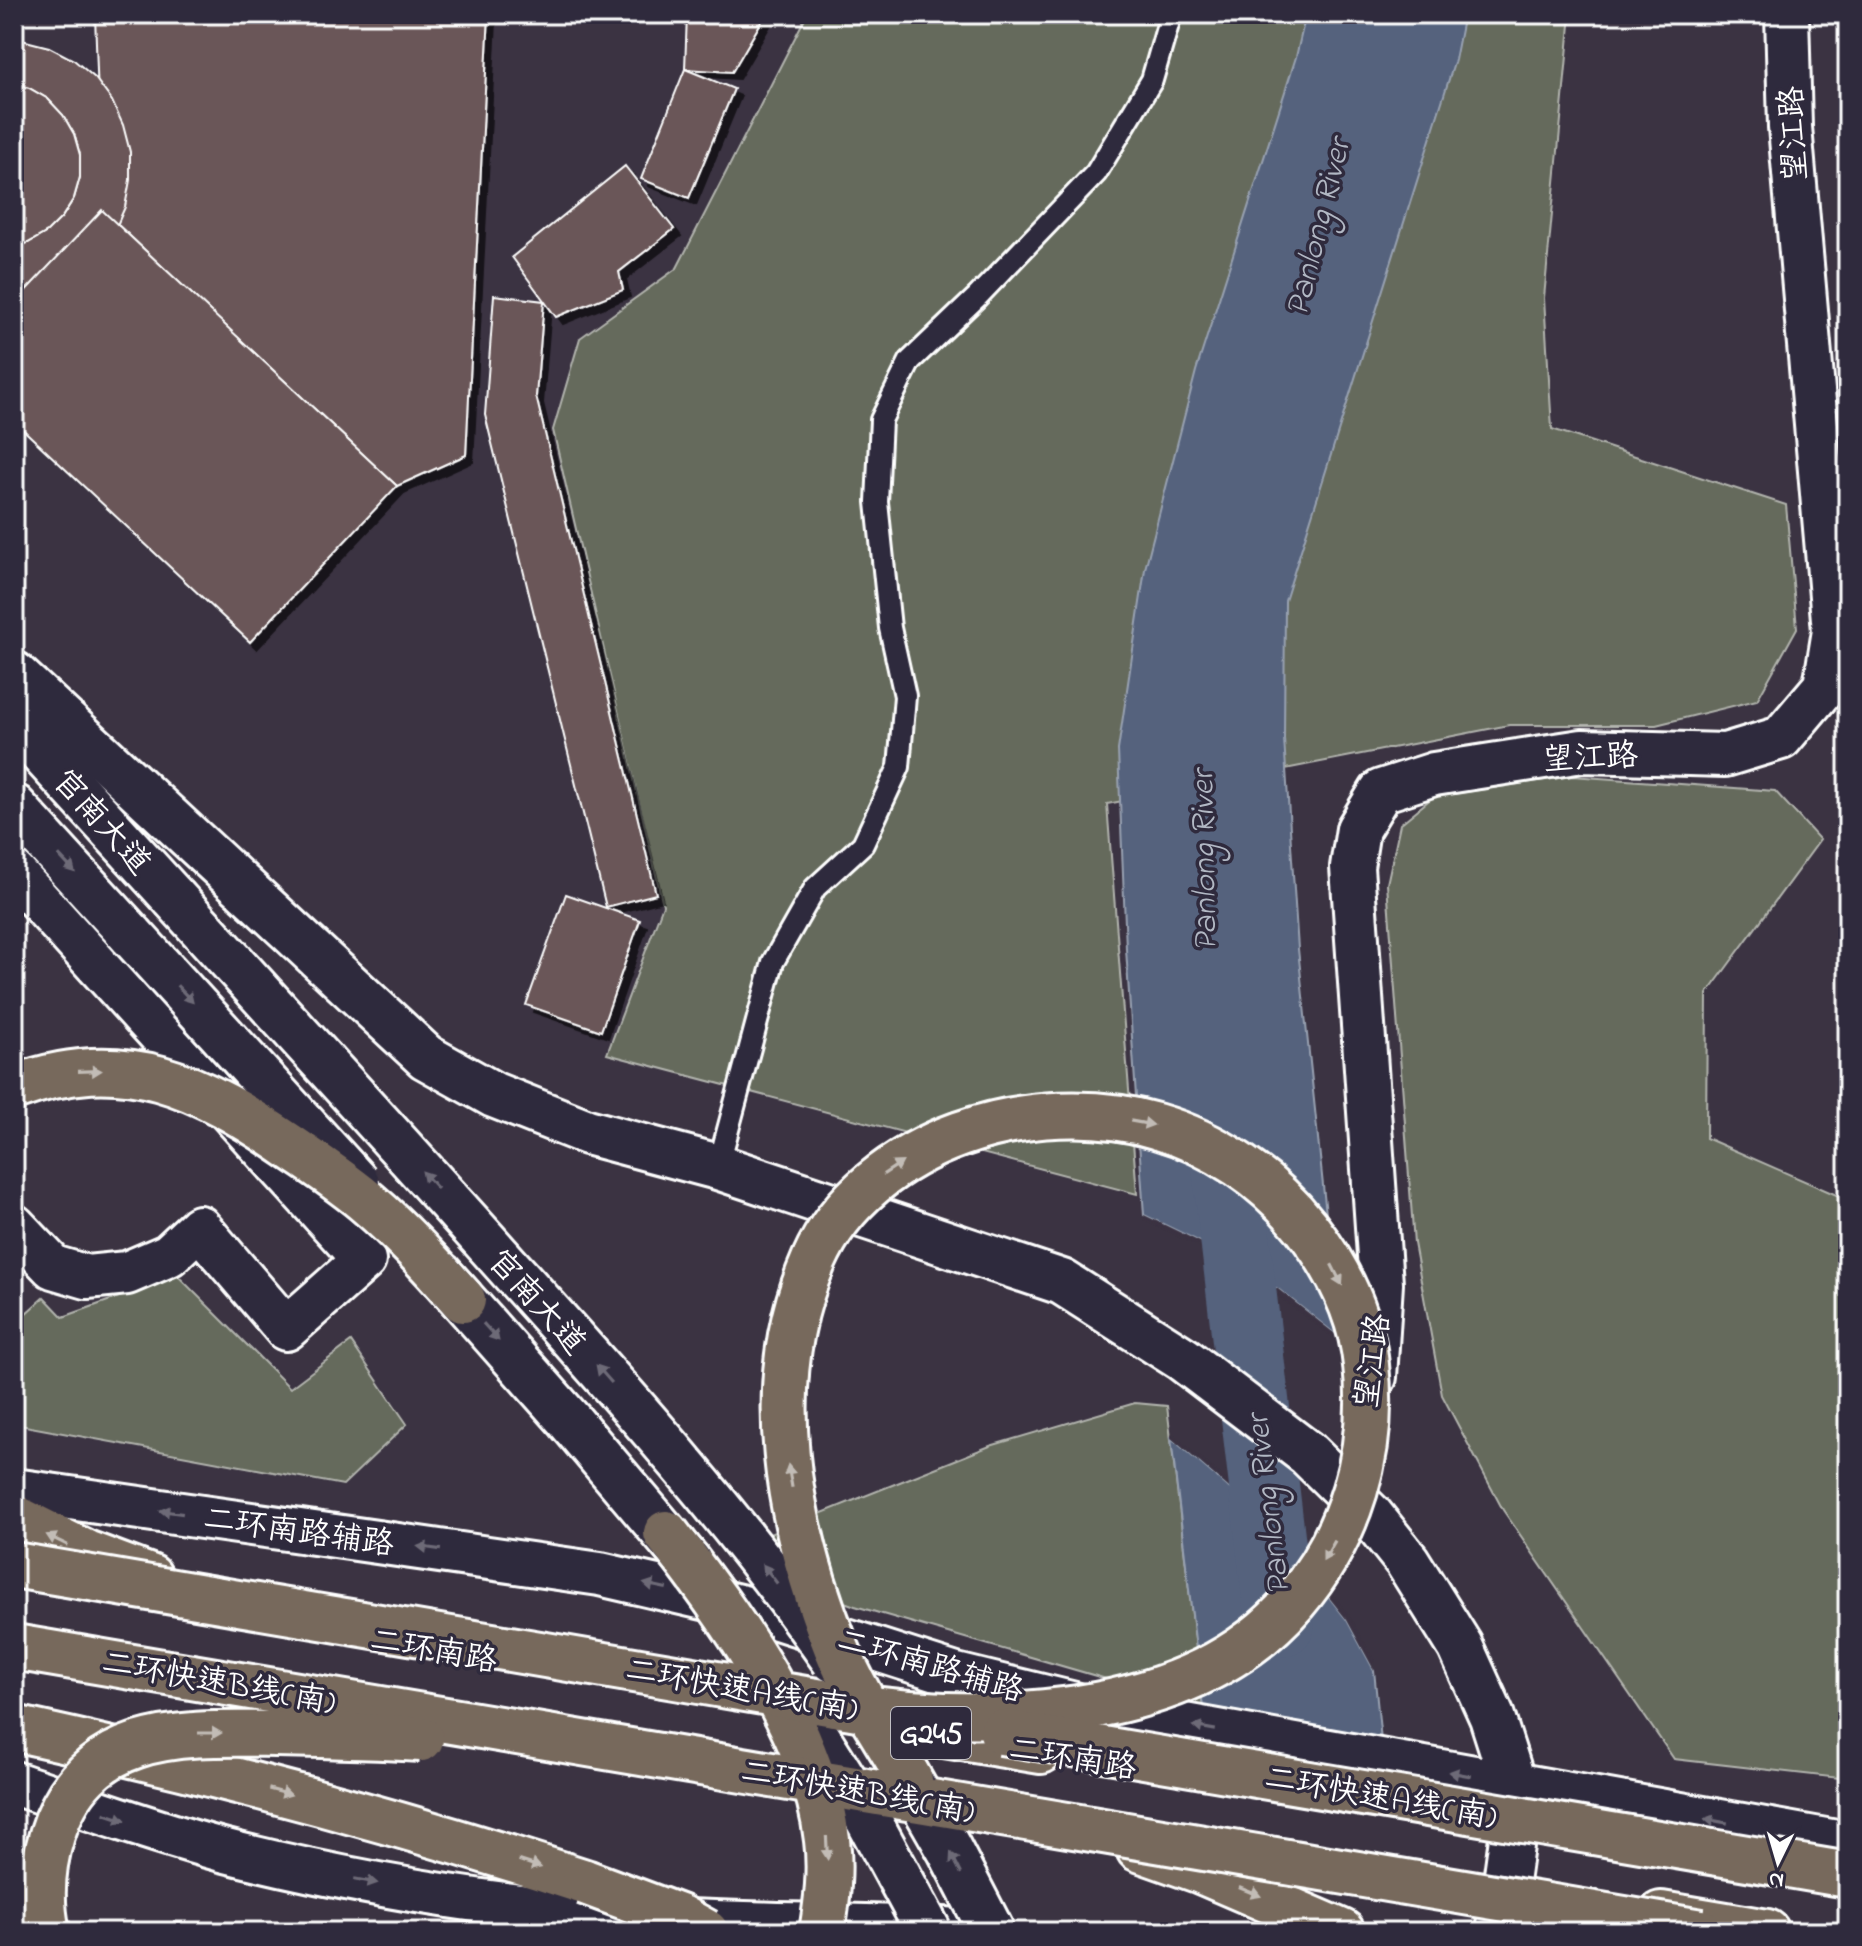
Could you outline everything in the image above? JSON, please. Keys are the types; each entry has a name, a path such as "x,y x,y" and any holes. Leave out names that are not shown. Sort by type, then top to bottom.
{"main road":[{"path":"14,674 426,1057 494,1095 587,1132 718,1167 1062,1282 1183,1359 1308,1454 1354,1499 1407,1561 1460,1646 1492,1717 1513,1783 1513,1831 1499,1932"},
{"name":"官南大道","path":"14,723 495,1252 662,1441 754,1553 823,1645 922,1791 992,1932"},
{"name":"官南大道","path":"14,807 463,1300 666,1533 787,1689 862,1808 929,1932"},
{"path":"14,1088 73,1072 114,1070 155,1076 196,1089 235,1110 349,1188 403,1235 463,1300"},
{"path":"835,1704 863,1708 877,1710 891,1712 918,1715 1030,1715 1087,1707 1147,1691 1207,1667 1237,1651 1291,1606 1314,1576 1335,1541 1352,1500 1365,1453 1370,1401 1365,1350 1344,1288 1326,1253 1293,1211 1254,1175 1207,1145 1154,1125 1096,1115 1032,1117 971,1129 920,1150 876,1179 842,1213 816,1254 798,1300 787,1350 783,1403 786,1458 808,1559 836,1646 854,1685 864,1703 871,1714 877,1725 922,1791 1136,1848 1201,1871 1342,1932"},
{"path":"14,1517 86,1553 145,1576 253,1604 347,1622"},
{"path":"666,1533 762,1671 810,1773 824,1820 828,1850 828,1900 822,1932"},
{"name":"二环快速A线(南)","path":"14,1565 1848,1875"},
{"name":"二环南路","path":"14,1578 1848,1888"},
{"name":"二环南路","path":"14,1636 1767,1932"},
{"name":"二环快速B线(南)","path":"14,1647 709,1764 922,1791 1701,1932"},
{"path":"14,1728 238,1781 479,1848 633,1899 679,1917 706,1932"},
{"path":"47,1932 43,1878 52,1835 67,1799 96,1767 129,1747 152,1740 204,1733 397,1738 540,1746 709,1764"}],"street":[{"name":"望江路","path":"1354,1499 1362,1428 1376,1372 1381,1284 1352,867 1358,829 1381,791 1434,774 1582,751 1725,755 1781,738 1825,686 1834,631 1790,127 1787,14"},
{"path":"14,873 364,1260 286,1329 199,1227 169,1255 127,1273 87,1277 53,1267 14,1226"},
{"name":"二环南路辅路","path":"14,1490 600,1574 743,1607 956,1675 1095,1709 1848,1844"},
{"path":"14,1783 220,1849 406,1888 517,1905 625,1917 992,1932"}],"lane":[{"path":"718,1167 773,962 815,888 863,844 899,767 905,696 890,628 877,502 881,420 910,361 977,297 1096,173 1152,80 1171,14"}],"green space":[{"path":"807,14 1571,14 1544,298 1552,429 1786,505 1797,628 1757,700 1656,725 1509,725 1107,804 1137,1194 607,1054 663,905 553,430 580,338 677,268"},
{"path":"1572,776 1775,791 1820,840 1707,994 1706,1138 1848,1200 1848,1779 1674,1759 1503,1510 1442,1395 1414,1243 1387,884 1400,824 1433,797"},
{"path":"178,1276 290,1388 351,1342 407,1424 343,1485 14,1424 14,1324 44,1297 63,1317"},
{"path":"1135,1403 1167,1406 1203,1707 855,1606 756,1569 767,1535 990,1446"}],"water":[{"path":"1306,14 1464,14 1455,60 1285,601 1284,739 1298,949 1339,1337 1278,1289 1202,1243 1144,1215 1126,949 1118,750 1145,569 1196,371 1296,57"},
{"path":"1171,1438 1227,1486 1290,1548 1347,1620 1374,1670 1381,1741 1203,1707"}],"pier":[{"path":"1144,1215 1202,1243 1278,1289 1339,1337 1339,1341 1275,1293 1201,1247 1145,1220"},
{"path":"1171,1434 1229,1483 1293,1545 1350,1618 1373,1660 1374,1670 1347,1620 1290,1548 1227,1486 1171,1438"}],"building":[{"path":"489,14 466,455 397,486 102,210 95,15"},
{"path":"687,14 766,14 732,72 685,69"},
{"path":"14,38 49,47 74,60 95,78 112,101 123,125 130,152 130,180 125,207 114,232 98,255 78,274 54,288 14,299 14,246 28,243 47,232 62,217 74,198 80,177 80,155 74,134 63,115 48,99 14,84"},
{"path":"685,69 734,89 689,198 641,179"},
{"path":"14,84 48,99 63,115 74,134 80,155 80,177 74,198 62,217 47,232 28,243 14,246"},
{"path":"625,166 674,229 619,272 623,290 556,317 512,257"},
{"path":"102,210 397,486 250,642 14,421 14,303"},
{"path":"494,295 544,301 536,396 656,894 606,907 485,415"},
{"path":"566,894 640,920 601,1031 526,1005"}],"waterway":[{"name":"Panlong River","path":"1227,1169 1280,1622"}]}
